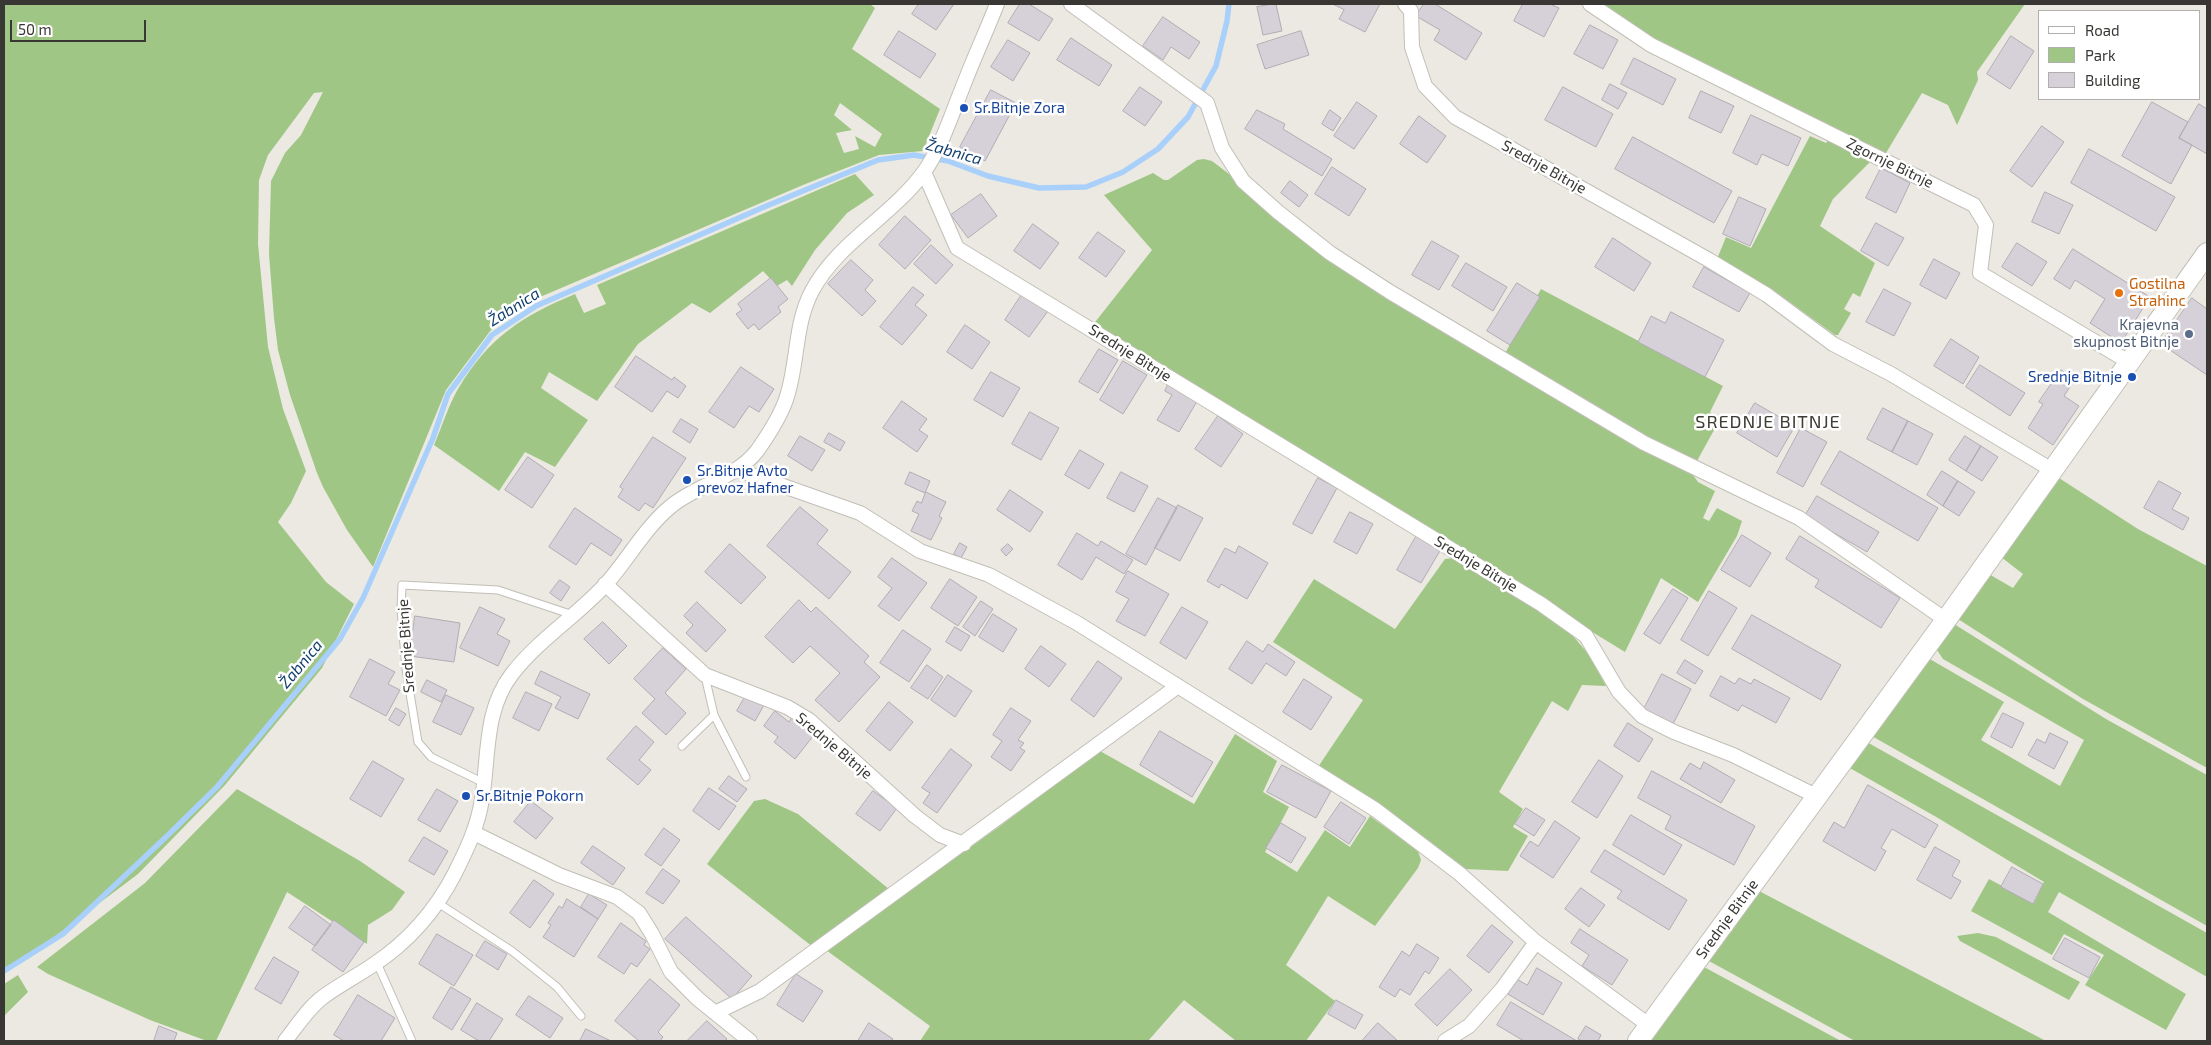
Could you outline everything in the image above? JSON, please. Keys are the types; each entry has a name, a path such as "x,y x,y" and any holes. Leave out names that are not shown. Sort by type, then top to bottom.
{"main road":[{"path":"2047,477 2207,253"},
{"name":"Srednje Bitnje","path":"1644,1034 1946,620 2047,477"}],"street":[{"path":"285,1041 322,998 377,963 403,943 438,903 474,833 484,783 492,716 501,690 526,657 573,616 605,584 670,507 706,484 738,470 756,451 788,396 801,320 809,296 820,277 846,247 901,198 924,172 949,122 997,4"},
{"path":"1071,4 1207,103 1222,148 1243,181 1278,212 1330,253 1390,292 1644,443 1799,518 1946,620"},
{"name":"Srednje Bitnje","path":"1405,4 1411,12 1412,47 1425,86 1455,117 1709,260 1767,295 1833,344 1891,374 2047,477"},
{"name":"Zgornje Bitnje","path":"1590,4 1651,45 1974,205 1986,225 1980,273 2128,362"},
{"name":"Srednje Bitnje","path":"924,172 957,248 1541,604 1586,636 1619,692 1642,716 1674,732 1733,755 1816,796"},
{"path":"738,470 860,513 920,551 989,575 1077,623 1376,810 1460,874 1644,1034"},
{"name":"Srednje Bitnje","path":"605,584 705,676 787,707 809,720 915,816 940,835 964,844"},
{"path":"715,1013 760,991 1178,686"},
{"path":"474,833 559,874 617,896 639,913 671,972 698,999 750,1041"},
{"path":"1445,1041 1469,1026 1502,990 1536,942"}],"lane":[{"name":"Srednje Bitnje","path":"484,783 431,756 418,742 406,669 401,609 402,585 498,590 573,616"},
{"path":"705,676 714,715 746,777"},
{"path":"682,746 714,715"},
{"path":"438,903 512,951 557,987 582,1016"},
{"path":"377,963 412,1041"}],"green space":[{"path":"4,4 870,4 875,8 852,49 940,109 923,151 879,155 803,185 533,300 491,330 446,390 373,567 347,530 317,473 290,395 278,350 274,318 269,254 271,181 285,153 301,135 323,92 314,93 268,155 259,180 258,244 268,347 283,409 306,471 291,503 278,522 326,582 354,604 322,668 225,785 138,874 25,959 4,969","holes":["840,103 882,134 875,147 855,136 859,149 844,153 836,133 852,130 834,115"]},
{"path":"1600,4 2025,4 1977,72 1978,80 1957,125 1948,105 1922,93 1886,153 1851,138 1653,39"},
{"path":"1810,136 1826,143 1830,138 1870,158 1870,162 1833,199 1820,226 1875,263 1860,297 1853,293 1844,309 1851,313 1838,335 1835,335 1784,298 1717,259 1726,237 1751,248"},
{"path":"1197,160 1212,161 1233,177 1258,204 1285,227 1377,292 1641,448 1693,475 1698,482 1715,491 1703,518 1709,521 1717,508 1742,521 1737,536 1698,602 1661,578 1625,652 1092,326 1152,250 1104,195 1153,173 1164,180 1168,180"},
{"path":"855,174 874,195 847,213 815,250 792,286 787,280 777,286 763,271 710,313 692,303 638,344 597,401 549,372 541,388 588,420 555,467 525,452 499,491 434,445 454,396 469,371 494,342 523,320 575,294 584,313 606,304 597,285"},
{"path":"1541,289 1723,386 1710,412 1719,421 1697,461 1646,437 1504,355"},
{"path":"2059,478 2138,529 2207,566 2207,768 2083,699 1958,619 1987,573 2013,588 2023,574 2001,557"},
{"path":"1453,558 1562,623 1590,656 1606,686 1582,685 1568,711 1552,701 1499,792 1523,809 1513,827 1528,836 1508,871 1466,869 1416,831 1318,767 1363,700 1273,642 1314,579 1395,629 1445,559"},
{"path":"1954,624 2106,719 2207,775 2207,926 1870,735 1928,658 2004,702 1981,740 2060,786 2084,740 1943,659 1937,650"},
{"path":"1235,734 1277,761 1263,792 1289,807 1265,852 1297,872 1325,830 1350,847 1370,816 1418,851 1421,860 1418,868 1375,926 1328,896 1286,965 1335,1001 1306,1041 1236,1041 1184,1000 1148,1041 920,1041 930,1026 826,950 1000,826 1100,751 1194,804"},
{"path":"1865,741 2207,933 2207,977 2059,892 2048,912 2186,994 2166,1030 2085,985 2104,955 2064,934 2052,955 1971,911 1989,879 2034,903 2044,882 1938,818 1848,767"},
{"path":"237,789 360,861 405,892 392,910 368,925 367,944 287,892 216,1041 207,1041 150,1020 48,974 37,967 145,883"},
{"path":"765,799 798,814 890,890 813,947 707,864 754,801"},
{"path":"1759,891 2046,1041 1855,1041 1709,961"},
{"path":"1978,933 1996,937 2080,982 2069,1000 1960,941 1957,936"},
{"path":"1704,967 1841,1041 1648,1041"},
{"path":"18,975 28,992 4,1016 4,984"}],"building":[{"path":"919,4 954,4 936,30 912,14"},
{"path":"1020,4 1029,4 1053,19 1039,41 1008,23"},
{"path":"1276,4 1282,31 1263,35 1257,7"},
{"path":"1333,4 1380,4 1365,32 1339,19 1344,10"},
{"path":"1424,4 1435,4 1482,33 1466,60 1434,40 1440,30 1416,16"},
{"path":"1523,4 1550,4 1559,8 1544,37 1514,21"},
{"path":"1163,17 1200,42 1189,59 1171,47 1163,60 1143,46"},
{"path":"1590,25 1618,40 1603,69 1574,54"},
{"path":"899,31 936,54 920,78 884,55"},
{"path":"1301,31 1309,55 1265,69 1257,45"},
{"path":"2011,36 2034,51 2010,89 1987,74"},
{"path":"1071,38 1112,65 1099,86 1057,60"},
{"path":"1008,40 1030,53 1013,81 991,67"},
{"path":"1634,58 1676,79 1663,105 1621,84"},
{"path":"1610,84 1627,93 1618,109 1602,100"},
{"path":"1140,87 1162,102 1145,126 1123,111"},
{"path":"1563,87 1613,114 1596,147 1545,120"},
{"path":"991,90 1016,103 985,161 960,147"},
{"path":"1701,91 1734,106 1721,133 1689,118"},
{"path":"1357,102 1377,116 1354,149 1334,136"},
{"path":"2152,102 2188,122 2179,138 2192,145 2171,184 2122,156"},
{"path":"2199,104 2207,109 2207,154 2179,138"},
{"path":"1257,110 1285,124 1283,129 1332,159 1322,176 1245,129"},
{"path":"1330,110 1341,118 1333,131 1322,124"},
{"path":"1751,115 1801,138 1788,166 1762,154 1757,165 1733,153"},
{"path":"1419,116 1446,136 1427,163 1400,144"},
{"path":"2042,126 2064,142 2032,187 2010,171"},
{"path":"1633,137 1732,191 1714,223 1615,169"},
{"path":"2089,149 2175,197 2156,231 2071,183"},
{"path":"1332,167 1366,189 1349,216 1315,194"},
{"path":"1881,168 1910,183 1896,213 1866,198"},
{"path":"1290,181 1308,195 1299,207 1281,193"},
{"path":"2045,192 2073,205 2059,234 2032,222"},
{"path":"981,194 997,216 968,238 951,215"},
{"path":"1739,197 1766,209 1750,246 1723,234"},
{"path":"905,216 931,240 905,269 879,245"},
{"path":"1876,223 1904,238 1888,266 1861,251"},
{"path":"1033,224 1059,243 1040,269 1014,251"},
{"path":"1098,232 1125,251 1106,277 1079,258"},
{"path":"1613,238 1651,263 1634,291 1595,267"},
{"path":"1432,241 1459,256 1439,290 1412,275"},
{"path":"2017,243 2047,262 2032,286 2002,267"},
{"path":"931,245 953,265 936,284 914,264"},
{"name":"Gostilna Strahinc","path":"2073,249 2150,297 2121,343 2090,323 2105,299 2075,280 2070,289 2054,279"},
{"path":"1934,259 1960,273 1946,299 1920,285"},
{"path":"851,260 873,280 865,290 876,301 862,316 828,284"},
{"path":"1466,263 1507,287 1493,311 1452,286"},
{"path":"1704,267 1750,293 1739,312 1693,287"},
{"path":"771,278 788,299 778,307 781,312 759,330 754,324 748,329 736,314 742,310 738,304"},
{"path":"1517,283 1540,297 1510,345 1487,331"},
{"path":"913,287 924,295 915,305 927,315 902,345 880,327"},
{"path":"1884,289 1911,303 1894,336 1866,322"},
{"path":"1023,293 1048,311 1029,337 1005,320"},
{"path":"2192,298 2207,309 2207,375 2161,344"},
{"path":"1671,312 1724,340 1705,377 1638,342 1651,316 1665,323"},
{"path":"965,325 990,342 972,369 947,352"},
{"path":"1951,339 1979,357 1963,384 1934,366"},
{"path":"1099,349 1118,360 1098,393 1079,382"},
{"path":"636,356 672,380 674,377 686,386 678,398 667,391 652,412 615,387"},
{"path":"1123,361 1147,375 1123,414 1100,400"},
{"path":"1980,365 2025,393 2010,416 1966,387"},
{"path":"741,367 774,389 759,412 749,406 734,428 709,412"},
{"path":"2061,370 2075,379 2064,396 2079,406 2053,445 2028,428 2043,404 2039,402"},
{"path":"991,372 1020,388 1003,417 974,400"},
{"path":"1170,381 1199,398 1179,432 1157,420 1172,395 1165,391"},
{"path":"902,401 927,419 919,430 928,436 917,452 883,428"},
{"path":"1755,403 1795,426 1777,457 1737,433"},
{"path":"1883,408 1908,421 1892,452 1867,439"},
{"path":"1030,412 1059,428 1041,460 1012,444"},
{"path":"1218,416 1243,434 1221,467 1195,449"},
{"path":"681,419 698,429 690,443 673,432"},
{"path":"1908,421 1933,434 1917,465 1892,452"},
{"path":"1801,428 1827,442 1803,487 1777,473"},
{"path":"829,433 845,442 840,451 824,442"},
{"path":"800,436 825,450 812,471 788,456"},
{"path":"1965,436 1981,446 1966,471 1949,460"},
{"path":"653,437 686,458 653,508 645,503 639,511 618,497 623,489 620,487"},
{"path":"1981,446 1998,457 1982,481 1966,471"},
{"path":"1080,450 1104,464 1089,489 1065,475"},
{"path":"1840,451 1938,508 1918,541 1821,484"},
{"path":"528,457 554,475 532,508 505,490"},
{"path":"1942,471 1958,481 1943,506 1927,495"},
{"path":"910,472 930,481 925,493 905,484"},
{"path":"1121,472 1148,486 1134,512 1107,498"},
{"path":"1318,478 1337,488 1312,534 1293,524"},
{"path":"1958,481 1975,492 1959,516 1943,506"},
{"path":"2159,481 2181,493 2172,509 2189,518 2183,530 2144,508"},
{"path":"1010,490 1043,512 1030,532 997,510"},
{"path":"926,492 946,502 939,516 942,518 931,540 911,531 919,514 912,511 917,501 921,503"},
{"path":"1817,496 1879,532 1867,552 1805,516"},
{"path":"1158,498 1177,508 1146,565 1126,554"},
{"path":"1178,505 1203,518 1180,561 1155,548"},
{"path":"800,507 828,530 817,544 851,572 829,599 767,546"},
{"path":"575,508 622,540 611,556 591,543 576,565 549,547"},
{"path":"1350,512 1373,524 1357,554 1334,542"},
{"path":"1077,533 1098,546 1101,541 1133,560 1124,574 1096,557 1082,580 1058,565"},
{"path":"1417,535 1441,549 1421,583 1397,570"},
{"path":"1742,535 1771,553 1750,587 1721,570"},
{"path":"1800,536 1900,598 1881,628 1815,587 1819,580 1786,559"},
{"path":"960,543 967,547 961,558 954,554"},
{"path":"730,544 766,577 741,604 705,572"},
{"path":"1008,544 1013,549 1006,556 1001,550"},
{"path":"1239,546 1268,563 1247,599 1221,584 1219,588 1207,581 1225,548 1235,553"},
{"path":"892,558 927,583 899,621 878,606 892,588 878,577"},
{"path":"1128,571 1169,594 1145,636 1116,621 1129,599 1116,592"},
{"path":"950,579 977,597 958,626 931,608"},
{"path":"560,580 570,587 561,601 550,593"},
{"path":"1673,589 1688,598 1660,644 1644,634"},
{"path":"1709,591 1737,608 1708,656 1681,640"},
{"path":"799,600 811,612 816,607 869,656 864,662 880,677 839,722 815,700 840,673 810,646 793,663 765,637"},
{"path":"981,601 993,609 975,636 963,627"},
{"path":"697,602 726,630 706,652 686,633 693,625 684,616"},
{"path":"480,607 505,619 497,634 510,641 498,666 460,648"},
{"path":"1182,607 1208,622 1186,659 1160,643"},
{"path":"993,614 1017,629 1003,652 979,637"},
{"path":"1752,615 1841,665 1821,700 1732,649"},
{"path":"415,616 460,623 454,662 410,656"},
{"path":"603,622 627,646 609,664 584,639"},
{"path":"955,627 970,636 961,651 946,642"},
{"path":"903,630 931,649 909,682 880,663"},
{"path":"1247,641 1263,652 1268,644 1295,662 1286,676 1266,663 1252,684 1229,669"},
{"path":"1041,646 1066,664 1049,687 1025,669"},
{"path":"663,648 686,669 665,693 686,713 666,735 642,713 655,699 634,679"},
{"path":"370,659 395,672 388,684 400,690 386,716 350,697"},
{"path":"1685,660 1703,671 1695,684 1677,673"},
{"path":"1098,661 1122,678 1094,717 1071,700"},
{"path":"927,665 943,677 928,699 911,688"},
{"path":"541,671 590,694 578,719 555,708 561,697 535,684"},
{"path":"1662,674 1691,689 1673,724 1644,709"},
{"path":"948,675 972,691 955,717 931,700"},
{"path":"1721,676 1735,684 1739,678 1751,684 1754,679 1790,698 1776,723 1742,705 1738,711 1710,696"},
{"path":"1304,679 1332,697 1311,730 1283,712"},
{"path":"427,680 447,690 441,702 421,692"},
{"path":"526,692 552,704 539,731 513,718"},
{"path":"446,695 474,708 461,735 433,722"},
{"path":"746,695 764,705 755,721 737,711"},
{"path":"889,702 913,722 890,751 866,731"},
{"path":"396,708 406,714 399,726 389,720"},
{"path":"1011,708 1031,721 1018,740 1024,743 1020,748 1025,751 1011,771 991,757 1002,741 993,735"},
{"path":"775,711 789,722 792,717 814,735 795,759 774,742 778,737 764,726"},
{"path":"2003,713 2024,723 2012,748 1991,737"},
{"path":"1628,723 1653,739 1639,762 1614,746"},
{"path":"636,726 654,742 639,760 651,770 638,785 607,759"},
{"path":"1160,731 1213,762 1192,797 1140,765"},
{"path":"2050,733 2068,742 2054,769 2028,755 2037,739 2045,743"},
{"path":"951,749 972,765 937,813 923,803 930,793 922,788"},
{"path":"1599,760 1623,776 1597,818 1572,802"},
{"path":"373,761 404,779 381,817 350,799"},
{"path":"1704,762 1735,780 1721,803 1680,779 1690,763 1700,769"},
{"path":"1282,765 1331,791 1316,818 1267,792"},
{"path":"1652,771 1755,826 1734,865 1665,829 1671,816 1638,798"},
{"path":"729,776 747,789 737,802 719,789"},
{"path":"1868,785 1938,825 1925,848 1892,829 1881,848 1886,851 1875,871 1823,841 1834,822 1844,828"},
{"path":"709,788 736,806 719,830 693,811"},
{"path":"437,789 458,801 440,832 418,820"},
{"path":"873,791 897,808 880,831 856,814"},
{"path":"531,801 553,818 536,839 514,822"},
{"path":"1341,802 1366,818 1349,844 1324,827"},
{"path":"1526,808 1545,820 1534,836 1515,824"},
{"path":"1631,815 1682,845 1664,875 1613,845"},
{"path":"1555,821 1580,838 1553,878 1520,856 1530,841 1538,846"},
{"path":"1281,823 1306,838 1291,863 1266,848"},
{"path":"664,828 680,840 661,866 645,855"},
{"path":"424,837 448,851 434,875 409,861"},
{"path":"593,846 625,868 613,885 581,863"},
{"path":"1935,847 1960,861 1952,876 1961,881 1951,899 1917,880"},
{"path":"1605,850 1687,900 1669,930 1617,898 1622,891 1591,872"},
{"path":"2012,867 2043,884 2033,904 2001,887"},
{"path":"663,869 680,881 663,904 646,893"},
{"path":"534,880 554,894 530,928 510,913"},
{"path":"1581,888 1605,905 1589,927 1565,909"},
{"path":"589,894 607,905 598,919 581,907"},
{"path":"567,899 598,919 574,957 543,937 551,925 548,923 559,906 562,908"},
{"path":"305,906 331,925 315,946 289,928"},
{"path":"686,917 752,976 732,999 665,939"},
{"path":"334,920 364,942 343,972 312,950"},
{"path":"621,923 646,941 644,945 650,949 637,967 631,963 624,974 598,957"},
{"path":"1492,925 1513,942 1489,973 1467,956"},
{"path":"1580,929 1628,960 1612,985 1582,966 1589,955 1571,943"},
{"path":"437,934 473,955 454,986 419,964"},
{"path":"2065,938 2100,957 2089,978 2053,959"},
{"path":"485,941 507,954 498,970 476,956"},
{"path":"1417,944 1439,958 1429,974 1425,971 1410,995 1400,989 1395,997 1379,987 1402,951 1409,956"},
{"path":"274,957 299,972 281,1004 255,989"},
{"path":"1537,968 1562,983 1543,1015 1506,993 1515,978 1527,985"},
{"path":"1450,969 1472,990 1437,1026 1415,1005"},
{"path":"796,974 823,991 803,1022 777,1005"},
{"path":"650,979 680,1005 658,1032 663,1037 660,1041 639,1041 615,1021"},
{"path":"451,987 471,999 452,1030 433,1018"},
{"path":"358,995 395,1018 381,1041 344,1041 334,1035"},
{"path":"529,996 563,1018 550,1038 516,1015"},
{"path":"1336,1000 1363,1015 1355,1029 1328,1014"},
{"path":"1511,1002 1577,1041 1524,1041 1497,1025"},
{"path":"477,1003 503,1019 489,1041 479,1041 461,1030"},
{"path":"707,1021 727,1039 725,1041 687,1041"},
{"path":"869,1023 893,1039 891,1041 858,1041"},
{"path":"1378,1023 1398,1041 1362,1041"},
{"path":"159,1026 177,1033 174,1041 154,1041"},
{"path":"1586,1026 1601,1035 1598,1041 1582,1041 1578,1039"},
{"path":"586,1029 611,1041 580,1041"}],"waterway":[{"name":"Žabnica","path":"4,971 63,934 217,787 340,639 363,598 433,438 448,394 492,335 536,306 764,207 878,160 914,155 948,161 988,176 1039,188 1086,187 1123,172 1158,149 1188,117 1216,66 1227,21 1229,4"}],"place":[{"name":"Sr.Bitnje Zora","path":"964,108"},
{"name":"Gostilna Strahinc","path":"2119,293"},
{"name":"Krajevna skupnost Bitnje","path":"2189,334"},
{"name":"Srednje Bitnje","path":"2132,377"},
{"name":"Sr.Bitnje Avto prevoz Hafner","path":"687,480"},
{"name":"Sr.Bitnje Pokorn","path":"466,796"}],"district":[{"name":"SREDNJE BITNJE","path":"1768,422"}]}
